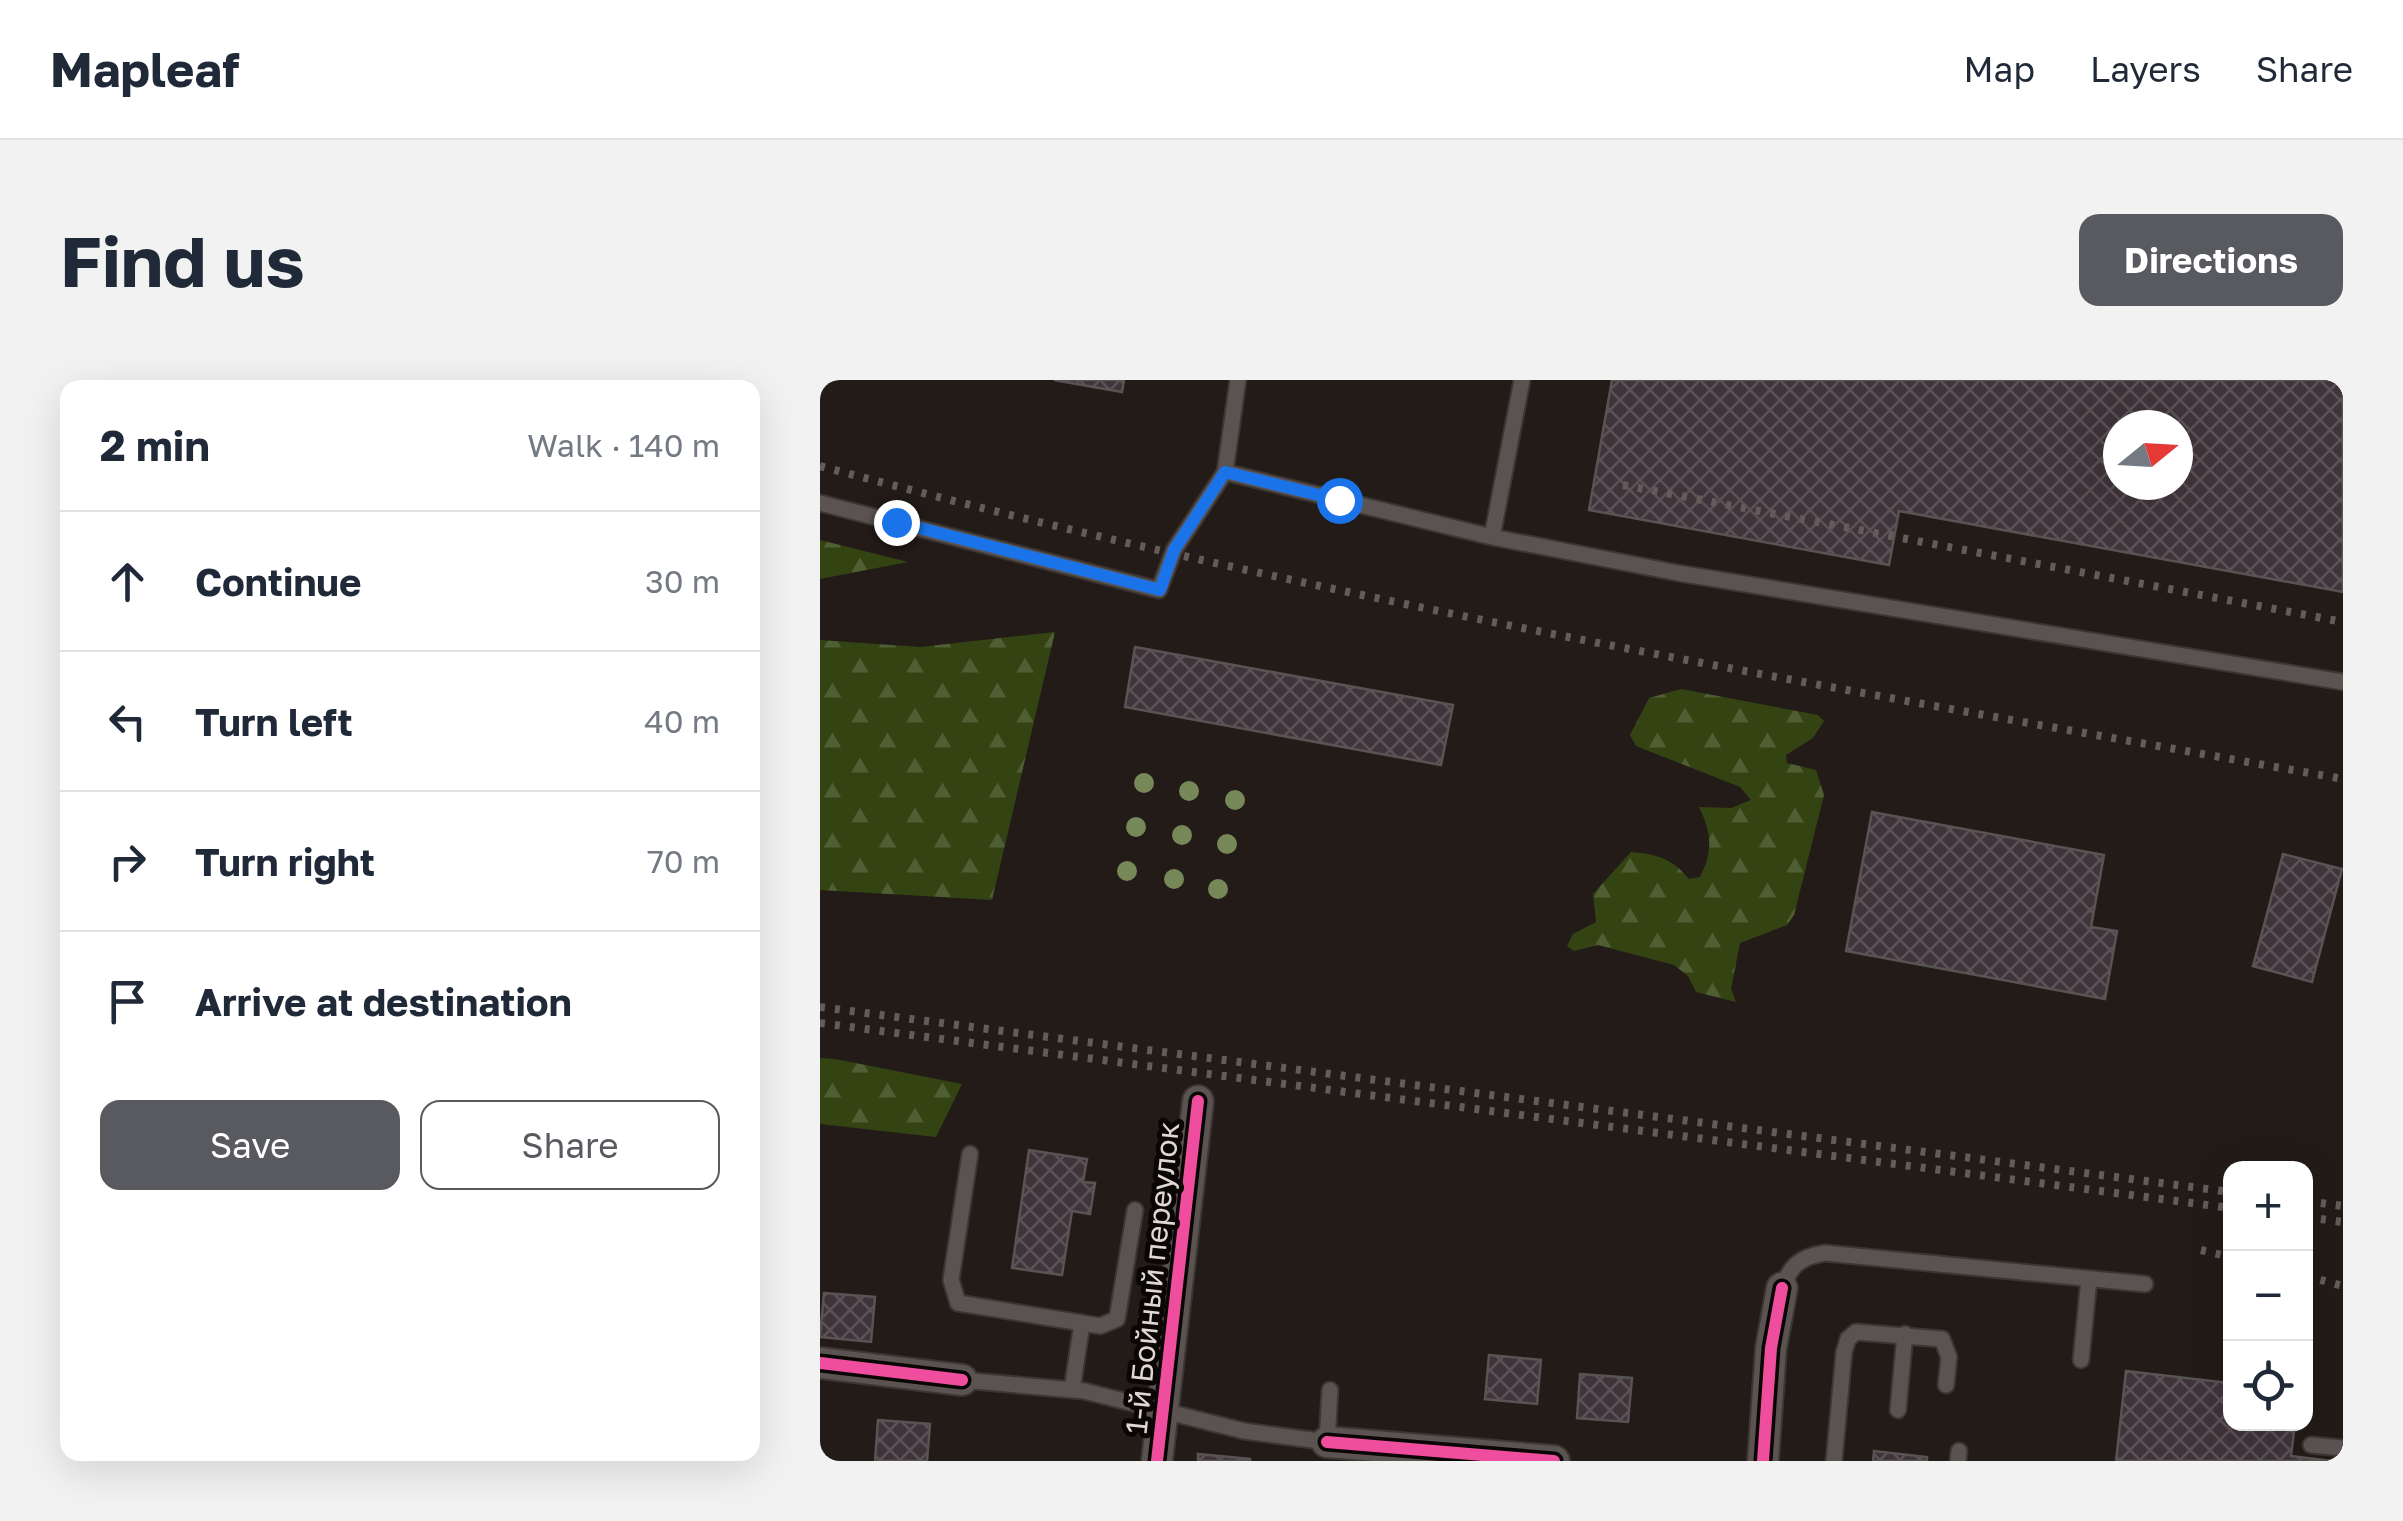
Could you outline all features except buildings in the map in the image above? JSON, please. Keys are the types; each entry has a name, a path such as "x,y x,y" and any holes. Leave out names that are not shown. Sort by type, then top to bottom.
{"street":[{"name":"1-й Бойный переулок","path":"1157,1461 1198,1101"},
{"path":"1763,1461 1771,1348 1782,1288"},
{"path":"820,1362 962,1380"},
{"path":"1327,1442 1554,1461"}],"lane":[{"path":"820,502 1160,590 1174,550 1225,472 1238,380"},
{"path":"1492,537 1522,380"},
{"path":"1225,472 1492,537 1678,573 2343,682"},
{"path":"970,1154 951,1280 958,1303 1109,1325 1117,1319 1135,1210"},
{"path":"1782,1288 1791,1266 1808,1256 1825,1253 2145,1284"},
{"path":"2081,1360 2089,1279"},
{"path":"1072,1390 1082,1323"},
{"path":"1834,1461 1848,1339 1867,1330 1933,1337 1947,1346 1946,1385"},
{"path":"1898,1410 1905,1334"},
{"path":"962,1380 1072,1390 1244,1432 1327,1442 1330,1390"},
{"path":"2310,1444 2343,1448"}],"green space":[{"path":"820,540 908,562 820,579"},
{"path":"1055,632 992,900 820,890 820,640 920,647"},
{"path":"1681,689 1818,715 1824,721 1813,738 1786,755 1787,763 1816,770 1824,795 1794,915 1787,925 1740,943 1731,989 1736,1002 1696,992 1688,976 1674,965 1598,945 1574,951 1567,946 1573,934 1596,922 1593,894 1631,852 1664,859 1689,879 1700,877 1709,842 1699,807 1731,808 1751,800 1740,787 1636,746 1630,735 1649,698"},
{"path":"820,1058 962,1084 936,1137 820,1124"}],"railway":[{"path":"820,466 1198,559 1388,600 1769,676 2343,779"},
{"path":"1623,485 2343,622"},
{"path":"820,1007 2223,1191"},
{"path":"820,1023 2223,1207"},
{"path":"2313,1202 2343,1206"},
{"path":"2313,1218 2343,1222"},
{"path":"2201,1250 2223,1255"},
{"path":"2313,1278 2343,1286"}],"cycle path":[{"path":"1157,1461 1198,1101"},
{"path":"1763,1461 1771,1348 1782,1288"},
{"path":"820,1363 962,1380"},
{"path":"1327,1442 1554,1461"}],"route":[{"path":"896,522 1160,590 1174,550 1225,472 1339,500"}]}
